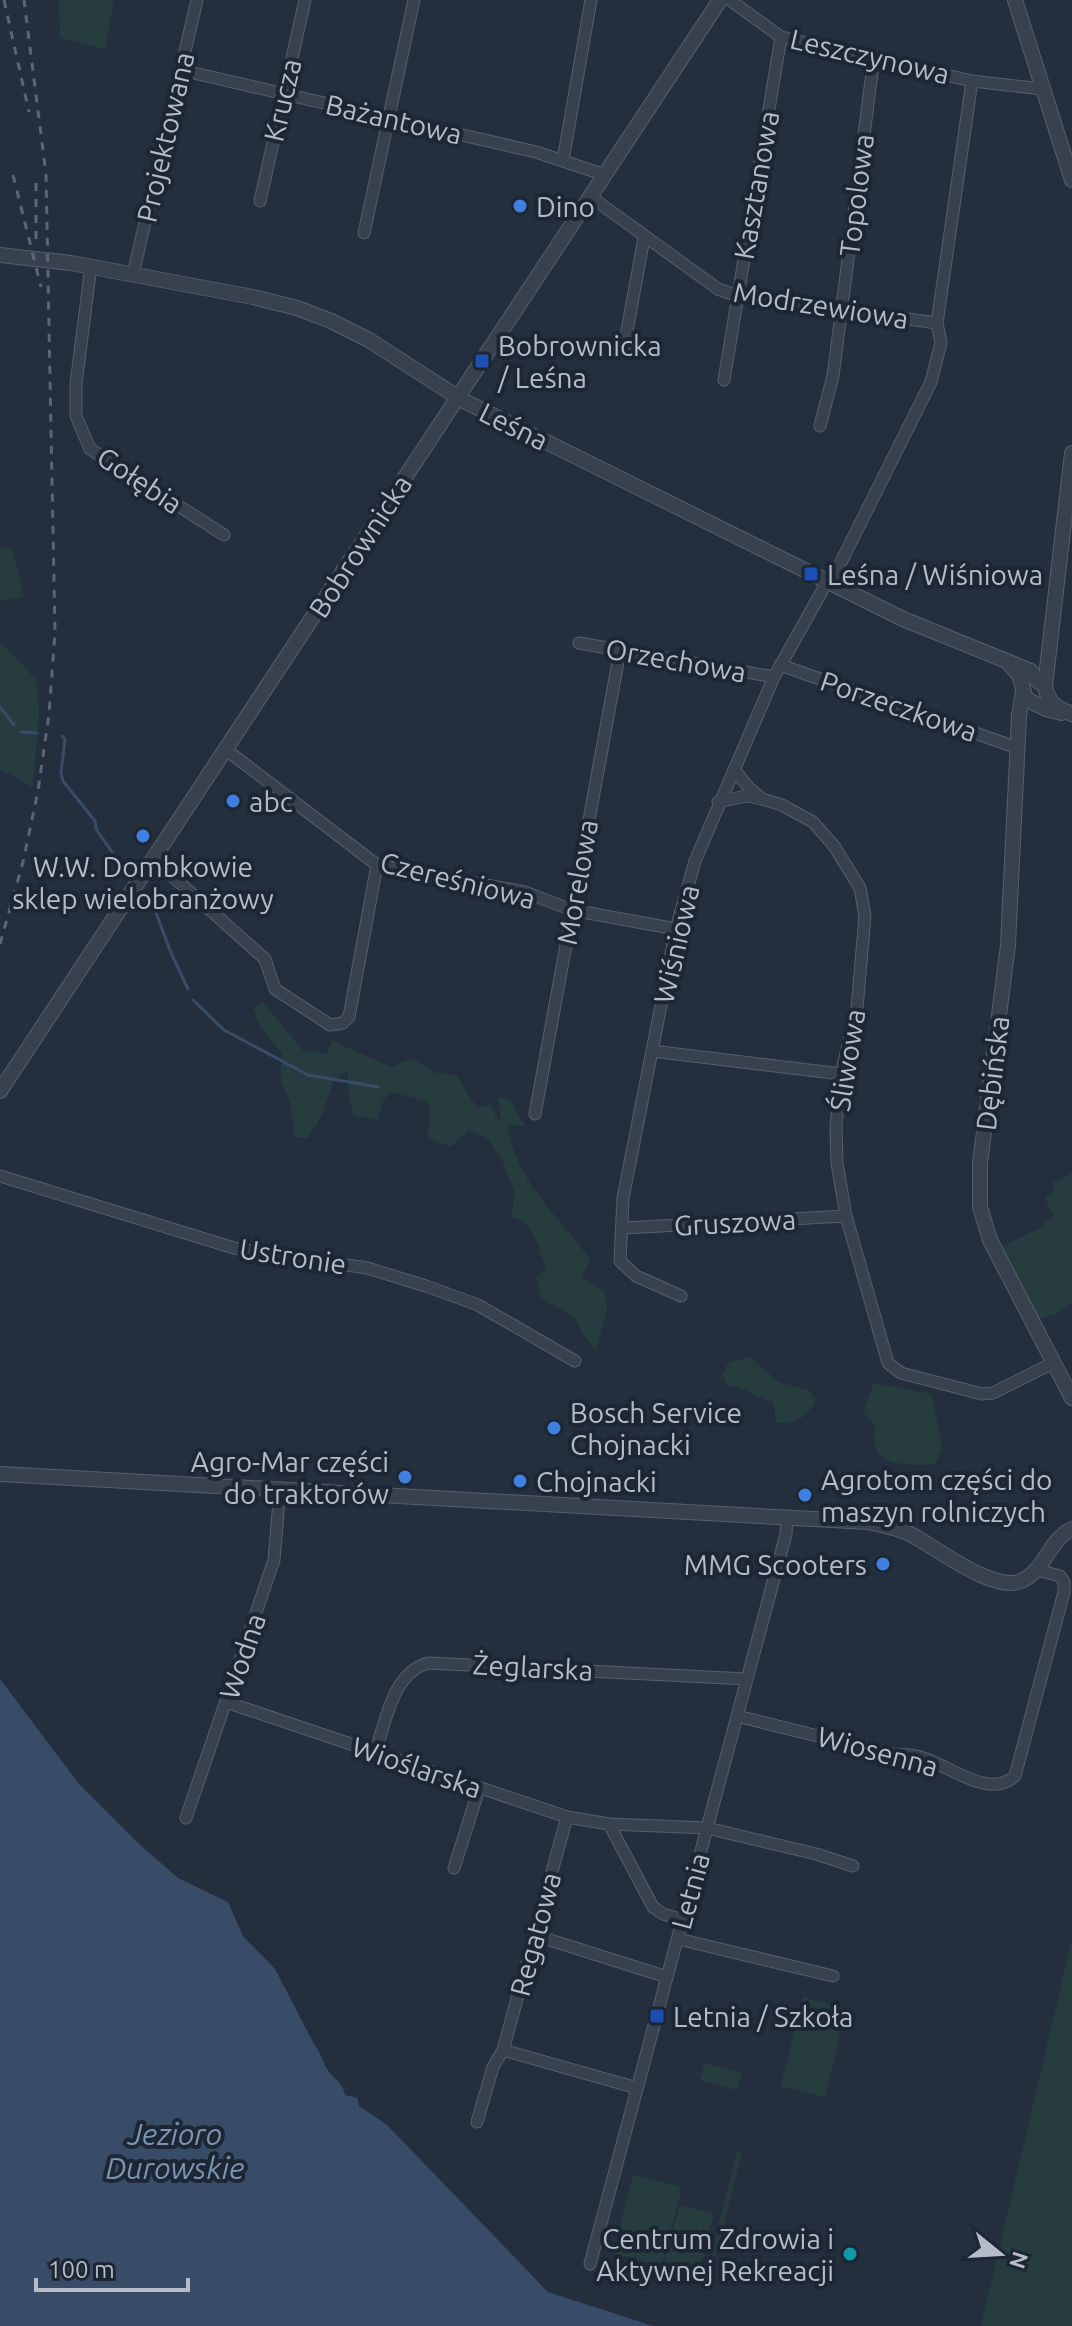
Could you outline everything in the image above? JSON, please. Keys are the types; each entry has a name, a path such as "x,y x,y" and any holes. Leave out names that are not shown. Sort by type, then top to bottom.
{"street":[{"name":"Projektowana","path":"133,274 197,0"},
{"name":"Krucza","path":"260,201 305,0"},
{"path":"364,233 414,0"},
{"path":"563,160 591,0"},
{"name":"Bobrownicka","path":"0,1091 720,0"},
{"name":"Leszczynowa","path":"730,0 781,37 972,81 1043,89"},
{"path":"1015,0 1072,180"},
{"name":"Kasztanowa","path":"724,380 781,37"},
{"name":"Topolowa","path":"820,426 833,376 874,57"},
{"name":"Bażantowa","path":"181,70 563,160 605,175"},
{"name":"Leszczynowa","path":"827,582 835,574 931,382 941,343 937,323 972,81"},
{"name":"Modrzewiowa","path":"591,197 718,289 738,296 937,323"},
{"path":"624,347 644,238"},
{"name":"Leśna","path":"0,255 133,274 270,301 320,316 369,340 457,398 827,582 921,627 1009,664 1035,690"},
{"name":"Gołębia","path":"91,266 76,384 76,416 90,449 224,535"},
{"path":"1072,453 1048,649 1035,690 1046,709 1072,714"},
{"name":"Wiśniowa","path":"681,1296 636,1276 620,1261 623,1198 676,929 695,861 718,802 774,677 827,582"},
{"name":"Orzechowa","path":"579,643 774,677"},
{"name":"Morelowa","path":"535,1114 620,651"},
{"name":"Porzeczkowa","path":"780,665 1018,748"},
{"name":"Dębińska","path":"1035,690 1020,726 1008,945 978,1195 983,1221 994,1250 1072,1398"},
{"name":"Czereśniowa","path":"225,749 377,865 525,892 572,910 676,929"},
{"name":"Śliwowa","path":"734,769 762,799"},
{"name":"Śliwowa","path":"718,802 747,796 762,799 782,805 813,822 834,846 860,888 865,916 857,1008 841,1074 836,1126 837,1163 846,1216 888,1363 901,1373 982,1394 993,1393 1053,1363"},
{"path":"153,859 265,959 275,989 330,1025 343,1023 349,1017 377,865"},
{"path":"652,1051 841,1074"},
{"name":"Ustronie","path":"0,1176 234,1248 367,1268 426,1286 478,1305 575,1361"},
{"name":"Gruszowa","path":"623,1228 846,1216"},
{"path":"0,1474 861,1521 896,1528 1000,1583 1019,1582 1037,1570 1059,1539 1072,1529"},
{"name":"Wodna","path":"186,1818 274,1560 280,1490"},
{"name":"Letnia","path":"590,2264 786,1534 787,1517"},
{"name":"Wiosenna","path":"737,1716 890,1754 917,1756 995,1786 1006,1784 1015,1776 1064,1592 1064,1582 1060,1576 1037,1570"},
{"name":"Żeglarska","path":"375,1753 401,1683 410,1671 428,1663 444,1661 747,1679"},
{"name":"Wioślarska","path":"226,1702 567,1817 609,1824 707,1828 853,1866"},
{"path":"454,1868 479,1789"},
{"name":"Regatowa","path":"477,2122 493,2067 503,2050 567,1817"},
{"path":"609,1824 653,1907 663,1914 683,1920"},
{"path":"534,1935 667,1977"},
{"path":"678,1939 833,1976"},
{"path":"503,2050 637,2088"}],"green space":[{"path":"59,0 114,0 105,49 60,38"},
{"path":"0,548 12,549 24,597 0,601"},
{"path":"0,642 36,679 39,711 33,787 0,769"},
{"path":"263,1003 304,1051 327,1054 332,1041 392,1067 412,1058 437,1073 456,1075 477,1108 490,1105 499,1121 498,1098 510,1099 525,1126 507,1125 520,1164 540,1197 590,1259 582,1276 605,1293 607,1311 596,1349 584,1336 574,1317 541,1298 536,1277 546,1270 538,1246 526,1225 512,1217 514,1190 503,1162 486,1137 468,1130 451,1147 428,1138 430,1109 426,1101 391,1092 384,1099 377,1120 353,1115 348,1073 345,1071 333,1082 322,1115 308,1138 294,1137 290,1103 280,1076 282,1054 260,1027 253,1008"},
{"path":"1072,1173 1072,1304 1056,1314 1039,1319 1000,1247 1054,1218 1045,1198 1055,1192 1053,1182"},
{"path":"750,1357 778,1382 808,1390 816,1399 809,1411 796,1420 776,1423 774,1404 727,1385 722,1374 729,1362"},
{"path":"874,1383 932,1394 942,1448 936,1464 901,1464 882,1457 874,1440 875,1425 863,1412"},
{"path":"1072,1939 1072,2326 981,2326"},
{"path":"803,1997 846,2009 825,2097 781,2086"},
{"path":"704,2063 742,2073 737,2090 700,2080"},
{"path":"737,2152 742,2153 716,2257 711,2255"},
{"path":"633,2175 679,2186 681,2192 661,2267 613,2253"},
{"path":"680,2205 714,2214 698,2273 693,2276 662,2267"}],"water":[{"name":"Jezioro Durowskie","path":"0,1679 79,1784 139,1844 178,1878 228,1902 243,1936 275,1969 327,2069 341,2085 345,2095 357,2098 359,2106 387,2125 548,2292 653,2326 0,2326"}],"waterway":[{"path":"0,707 14,725"},
{"path":"21,732 37,733"},
{"path":"62,736 65,739 63,781 95,821 96,829 119,862"},
{"path":"149,894 188,989"},
{"path":"193,1000 224,1030 308,1075 378,1087"}],"railway":[{"path":"4,0 29,112"},
{"path":"0,944 23,862 38,791 49,714 55,633 46,174 24,0"},
{"path":"13,175 41,287"},
{"path":"36,183 36,243"}],"place":[{"name":"Dino","path":"520,206"},
{"name":"Bobrownicka / Leśna","path":"482,361"},
{"name":"Leśna / Wiśniowa","path":"811,574"},
{"name":"abc","path":"233,801"},
{"name":"W.W. Dombkowie sklep wielobranżowy","path":"143,836"},
{"name":"Bosch Service Chojnacki","path":"554,1428"},
{"name":"Agro-Mar części do traktorów","path":"405,1477"},
{"name":"Chojnacki","path":"520,1481"},
{"name":"Agrotom części do maszyn rolniczych","path":"805,1495"},
{"name":"MMG Scooters","path":"883,1564"},
{"name":"Letnia / Szkoła","path":"657,2016"},
{"name":"Centrum Zdrowia i Aktywnej Rekreacji","path":"850,2254"}]}
